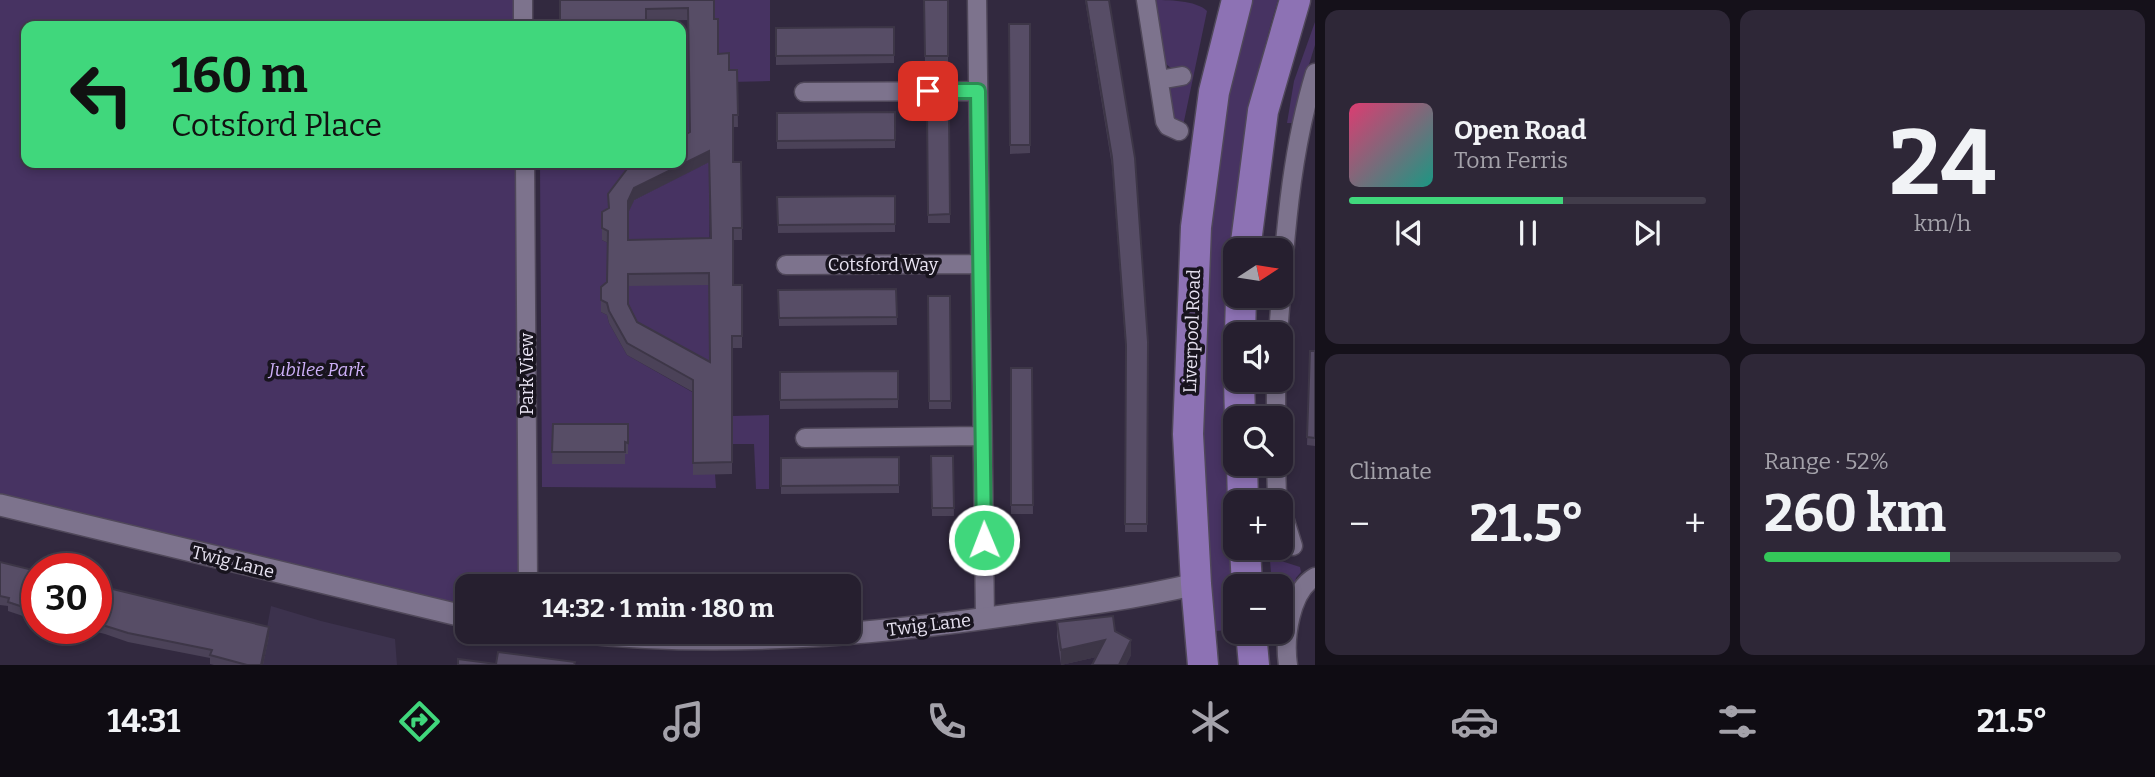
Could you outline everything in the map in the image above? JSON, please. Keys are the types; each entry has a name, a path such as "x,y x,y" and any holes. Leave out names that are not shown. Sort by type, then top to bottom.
{"highway":[{"name":"Liverpool Road","path":"1203,665 1188,434 1196,227 1214,92 1237,0"},
{"path":"1247,238 1263,111 1295,0"},
{"path":"1252,644 1254,665"}],"street":[{"path":"523,0 523,21"},
{"path":"977,0 985,619"},
{"path":"1146,0 1166,121 1168,127 1179,131"},
{"path":"1287,238 1300,128 1315,73"},
{"path":"1159,80 1182,76"},
{"path":"804,92 978,91"},
{"name":"Park View","path":"525,168 528,574"},
{"name":"Cotsford Way","path":"786,265 980,264"},
{"path":"805,438 982,436"},
{"name":"Twig Lane","path":"0,505 455,614"},
{"path":"1288,665 1286,649 1292,611 1299,592 1313,578"},
{"name":"Twig Lane","path":"861,632 985,619 1154,594 1196,584"}],"shaded area":[{"path":"271,606 395,639 397,665 260,665"}],"green space":[{"name":"Jubilee Park","path":"0,0 523,0 523,21 21,21 21,168 525,168 528,574 455,574 455,612 0,510"},
{"path":"714,0 770,0 770,81 729,82 718,66"},
{"path":"1151,0 1189,3 1207,11 1183,126 1173,120 1168,92 1170,87 1188,80 1186,67 1171,68 1162,61"},
{"path":"1251,0 1278,0 1258,77 1236,238 1223,238 1223,308 1230,308 1230,322 1223,322 1223,392 1229,392 1229,406 1223,406 1223,476 1232,476 1233,490 1223,490 1223,560 1237,560 1237,574 1223,574 1223,631 1213,631 1203,499 1203,296 1229,77"},
{"path":"1315,22 1315,45 1295,123 1287,123 1294,81"},
{"path":"686,58 689,58 689,124 707,124 686,144"},
{"path":"709,162 710,374 628,316 628,213 634,200"},
{"path":"540,168 653,168 609,220 602,240 608,243 607,294 601,312 607,315 627,355 701,397 693,474 715,474 716,488 542,487"},
{"path":"769,415 769,489 756,489 754,444 732,444 731,416"},
{"path":"1270,560 1300,567 1301,572 1296,578 1293,590 1293,574 1271,574"}],"building":[{"path":"560,0 714,0 714,19 718,19 718,54 729,53 729,70 737,70 738,115 733,115 733,162 741,162 742,228 733,228 733,285 742,285 742,336 732,336 732,462 693,463 693,380 627,343 607,303 601,300 601,287 607,282 608,231 602,228 602,212 609,208 608,194 629,168 675,168 634,188 628,201 628,240 711,238 709,151 686,162 686,134 690,132 688,8 646,9 646,21 560,21","holes":["709,273 710,362 637,322 628,304 628,274"]},
{"path":"924,0 948,0 948,56 925,56"},
{"path":"1086,0 1109,0 1135,158 1148,342 1147,524 1125,524 1126,345 1112,157"},
{"path":"1009,24 1030,24 1030,145 1010,145"},
{"path":"894,27 894,55 776,56 776,28"},
{"path":"927,111 949,111 950,214 928,215"},
{"path":"895,112 895,140 777,141 777,113"},
{"path":"895,196 895,224 778,225 777,197"},
{"path":"896,289 897,317 779,318 778,290"},
{"path":"928,296 950,296 951,401 929,401"},
{"path":"1310,351 1315,351 1315,438 1307,437"},
{"path":"1011,368 1032,368 1033,505 1011,505"},
{"path":"898,371 898,399 780,400 780,372"},
{"path":"553,424 628,424 628,443 625,442 625,452 552,452"},
{"path":"931,456 953,456 954,508 932,508"},
{"path":"899,457 899,485 781,486 781,458"},
{"path":"0,562 21,567 21,606 8,602 9,598 0,596"},
{"path":"112,589 269,627 261,665 247,665 210,655 212,650 112,628"},
{"path":"1113,616 1115,631 1131,640 1119,665 1092,665 1105,640 1061,650 1057,622"},
{"path":"498,652 575,662 574,665 458,665 458,659 496,664"}],"route":[{"path":"928,91 978,91 984,540"}]}
